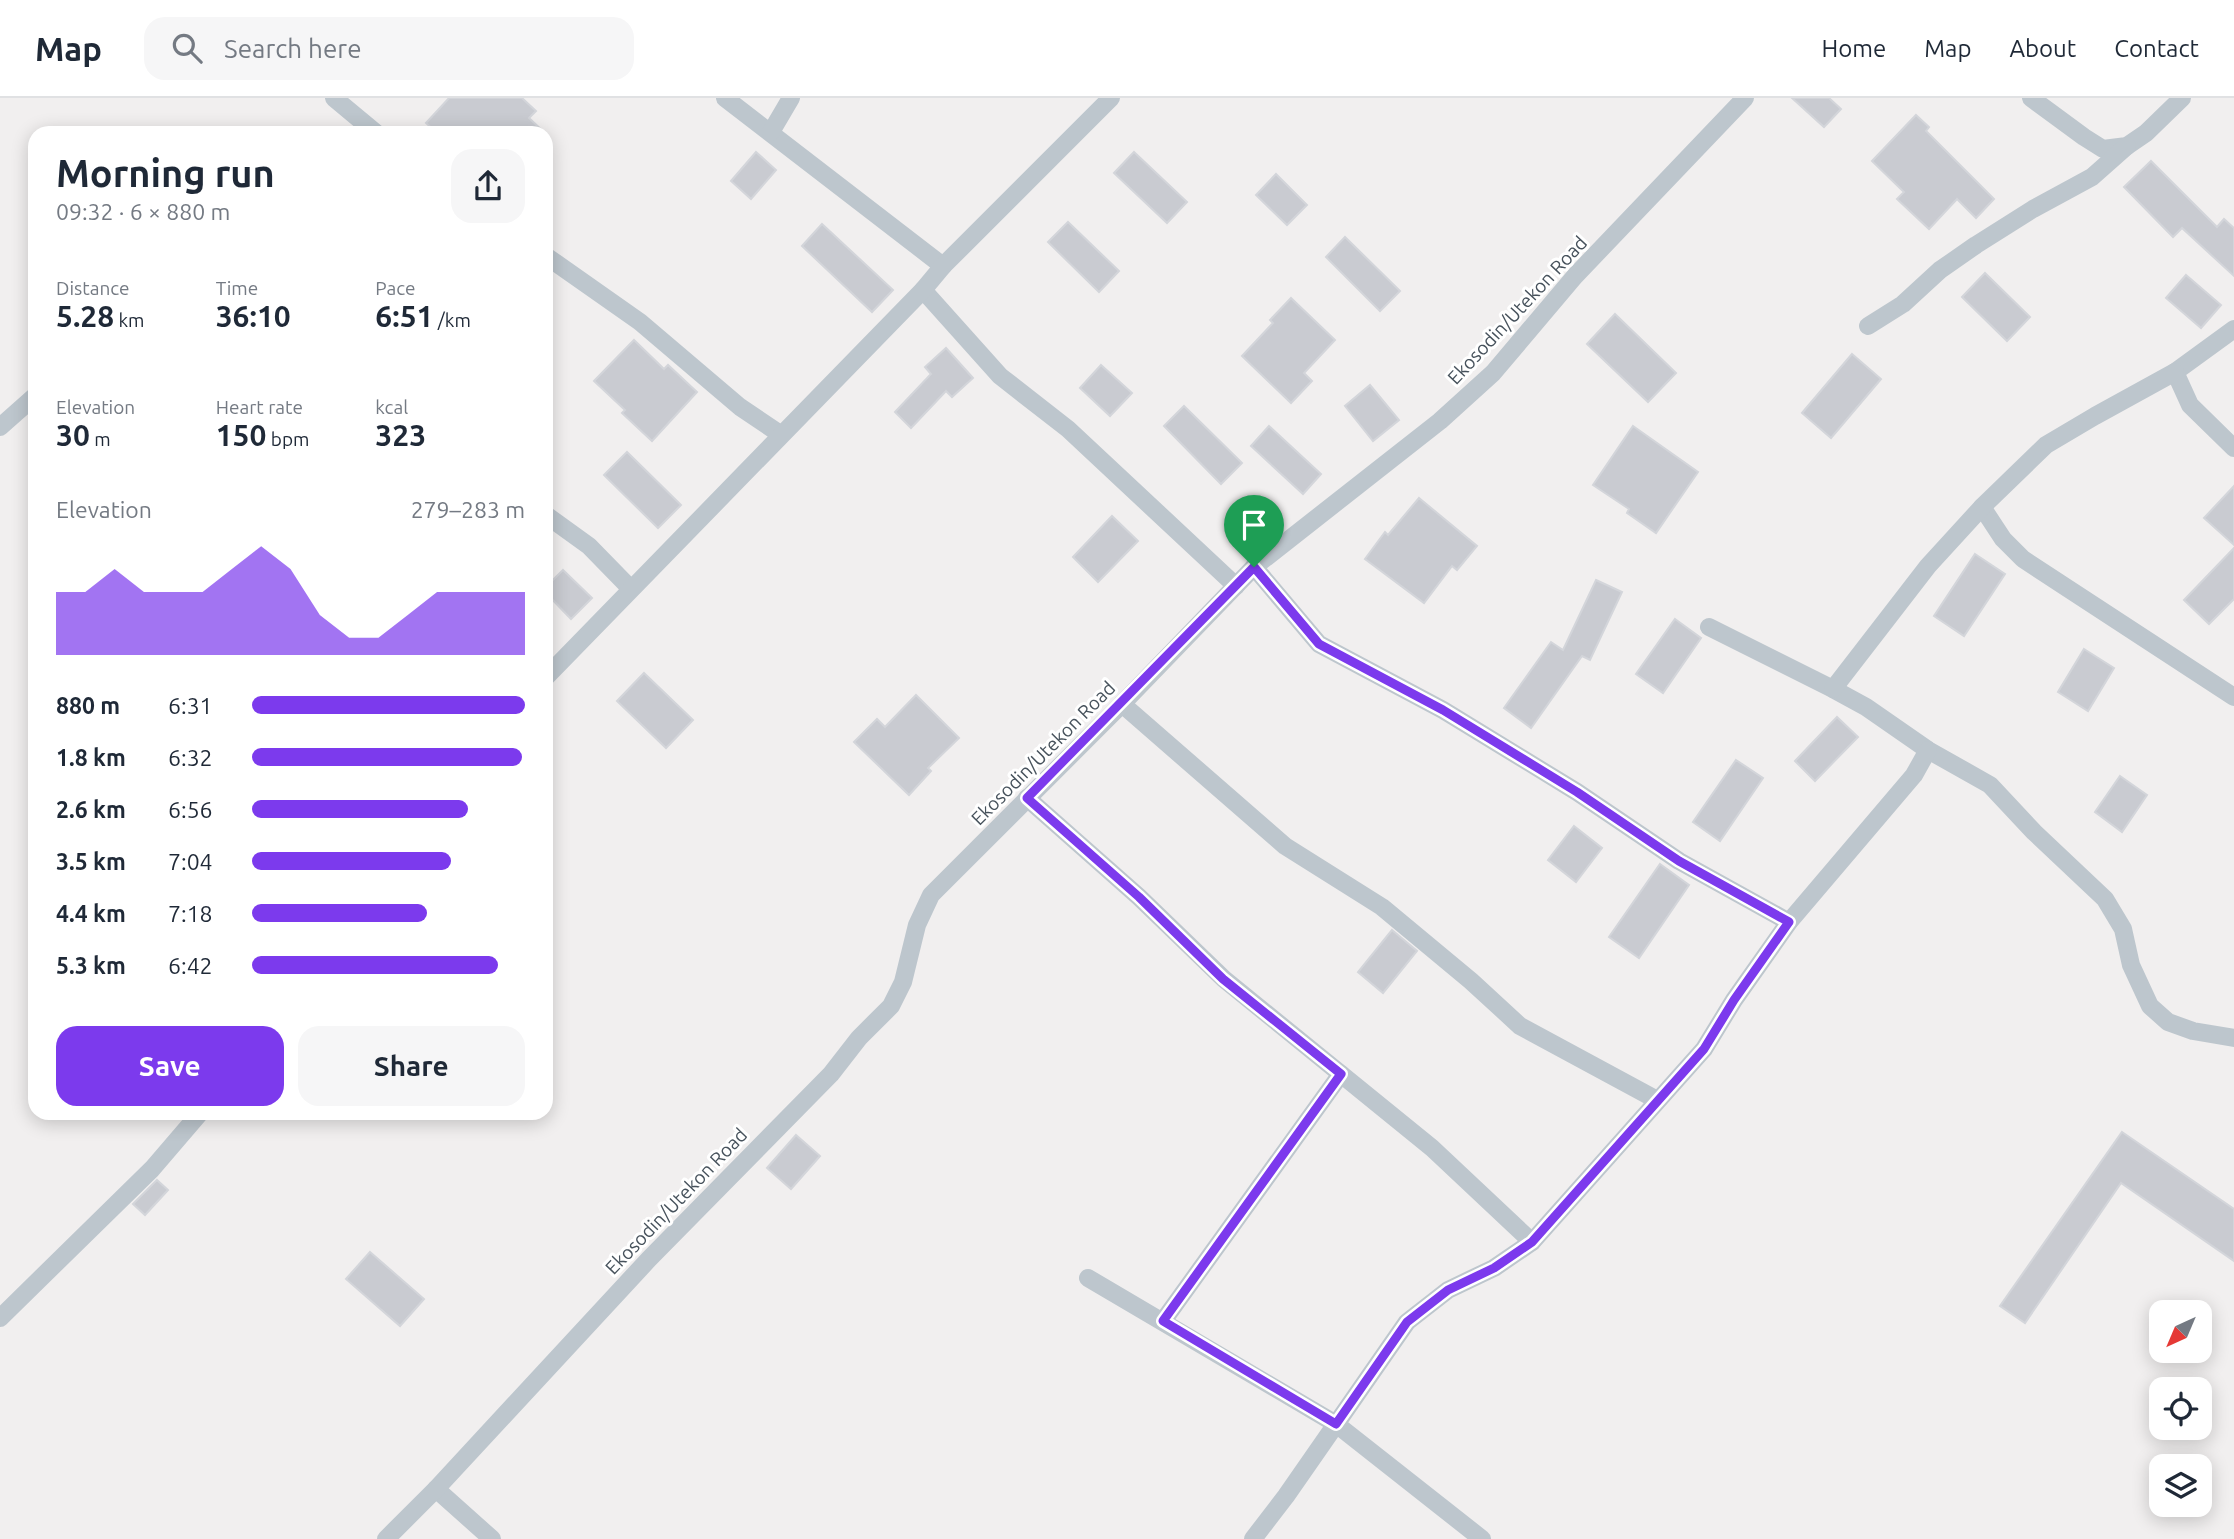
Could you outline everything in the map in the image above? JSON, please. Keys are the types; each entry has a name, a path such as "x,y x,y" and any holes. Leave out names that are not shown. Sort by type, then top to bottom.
{"street":[{"path":"334,98 368,126"},
{"path":"725,98 943,266"},
{"path":"771,132 791,98"},
{"path":"553,670 923,290 943,266 1111,98"},
{"name":"Ekosodin/Utekon Road","path":"386,1539 436,1489 649,1259 831,1074 859,1038 891,1006 903,982 917,925 931,895 1254,567 1440,421 1493,373 1575,276 1745,98"},
{"path":"2031,98 2104,149 2127,146"},
{"path":"1868,326 1903,304 1940,270 1976,246 2033,209 2092,177 2146,133 2182,98"},
{"path":"553,261 640,322 740,407 780,434"},
{"path":"923,290 1000,376 1068,429 1236,586"},
{"path":"1833,689 1928,566 1982,507 2046,446 2175,372 2234,329"},
{"path":"2175,372 2190,405 2234,448"},
{"path":"0,427 28,402"},
{"path":"1982,507 2003,539 2023,559 2234,697"},
{"path":"553,520 589,547 630,588"},
{"path":"1254,567 1319,644 1443,710 1577,792 1679,861 1789,922"},
{"path":"1709,627 1866,707 1928,750 1990,785 2034,832 2105,899 2123,929 2132,965 2150,1006 2168,1022 2193,1031 2234,1038"},
{"path":"1122,704 1285,846 1382,907 1520,1026 1657,1100"},
{"path":"1253,1539 1407,1322 1448,1290 1494,1268 1532,1242 1704,1049 1734,1000 1789,922 1914,775 1928,750"},
{"path":"1027,798 1139,897 1223,979 1433,1148 1532,1242"},
{"path":"1163,1321 1341,1074"},
{"path":"0,1318 152,1169 194,1120"},
{"path":"1088,1278 1336,1424 1482,1539"},
{"path":"436,1489 492,1539"}],"building":[{"path":"449,98 522,98 536,111 529,118 538,126 429,126 426,123"},
{"path":"1792,98 1829,98 1841,109 1824,127"},
{"path":"1916,115 1929,127 1926,131 1994,199 1976,218 1957,199 1929,229 1897,199 1904,192 1872,161"},
{"path":"756,152 776,170 751,199 731,181"},
{"path":"1134,152 1187,202 1167,223 1114,173"},
{"path":"2151,161 2217,227 2224,219 2234,228 2234,276 2182,228 2173,237 2124,187"},
{"path":"1276,174 1307,205 1287,225 1256,195"},
{"path":"1068,222 1119,271 1099,292 1048,242"},
{"path":"822,224 893,290 872,312 802,246"},
{"path":"1345,237 1400,291 1380,311 1326,257"},
{"path":"1985,273 2030,317 2007,341 1962,297"},
{"path":"2186,275 2221,305 2201,328 2166,298"},
{"path":"1291,298 1335,340 1304,373 1312,381 1291,403 1242,356 1273,323 1270,320"},
{"path":"1615,314 1676,373 1648,402 1587,344"},
{"path":"634,340 664,369 668,365 697,392 652,441 622,413 625,410 594,381"},
{"path":"946,348 973,378 952,397 946,391 911,428 895,412 931,374 925,367"},
{"path":"1852,354 1881,379 1831,438 1802,413"},
{"path":"1101,365 1132,393 1110,416 1080,388"},
{"path":"1370,385 1399,420 1373,441 1345,406"},
{"path":"1184,406 1242,463 1221,484 1164,426"},
{"path":"1269,426 1321,474 1303,494 1251,446"},
{"path":"1633,426 1698,472 1656,533 1627,513 1629,509 1593,485"},
{"path":"627,452 681,505 658,528 604,475"},
{"path":"2234,486 2234,545 2204,518"},
{"path":"1419,498 1477,546 1457,570 1452,566 1424,603 1365,559 1385,532 1388,535"},
{"path":"1112,516 1138,541 1098,582 1073,557"},
{"path":"2234,548 2234,599 2209,624 2184,600"},
{"path":"1975,554 2005,574 1964,636 1934,616"},
{"path":"563,570 592,598 571,619 553,600 553,580"},
{"path":"1596,580 1622,592 1590,660 1582,656 1531,728 1504,708 1551,642 1563,650"},
{"path":"1675,619 1701,638 1663,693 1636,674"},
{"path":"2084,649 2114,668 2088,711 2058,692"},
{"path":"644,673 693,720 666,748 617,701"},
{"path":"916,695 959,738 928,768 931,771 909,795 854,742 877,719 885,727"},
{"path":"1837,717 1858,737 1815,781 1795,761"},
{"path":"1736,760 1763,778 1720,841 1693,822"},
{"path":"2120,776 2147,795 2122,832 2095,812"},
{"path":"1574,826 1602,848 1576,882 1548,860"},
{"path":"1660,864 1689,885 1639,958 1609,937"},
{"path":"1392,930 1417,951 1383,993 1358,972"},
{"path":"2122,1132 2234,1209 2234,1261 2121,1183 2025,1323 2000,1306"},
{"path":"796,1135 820,1156 791,1189 767,1168"},
{"path":"157,1180 168,1190 145,1215 133,1204"},
{"path":"370,1252 424,1299 400,1326 346,1279"}],"route":[{"path":"1254,567 1319,644 1443,710 1577,792 1679,861 1789,922 1734,1000 1704,1049 1532,1242 1494,1268 1448,1290 1407,1322 1336,1424 1163,1321 1341,1074 1223,979 1139,897 1027,798 1254,567"}]}
